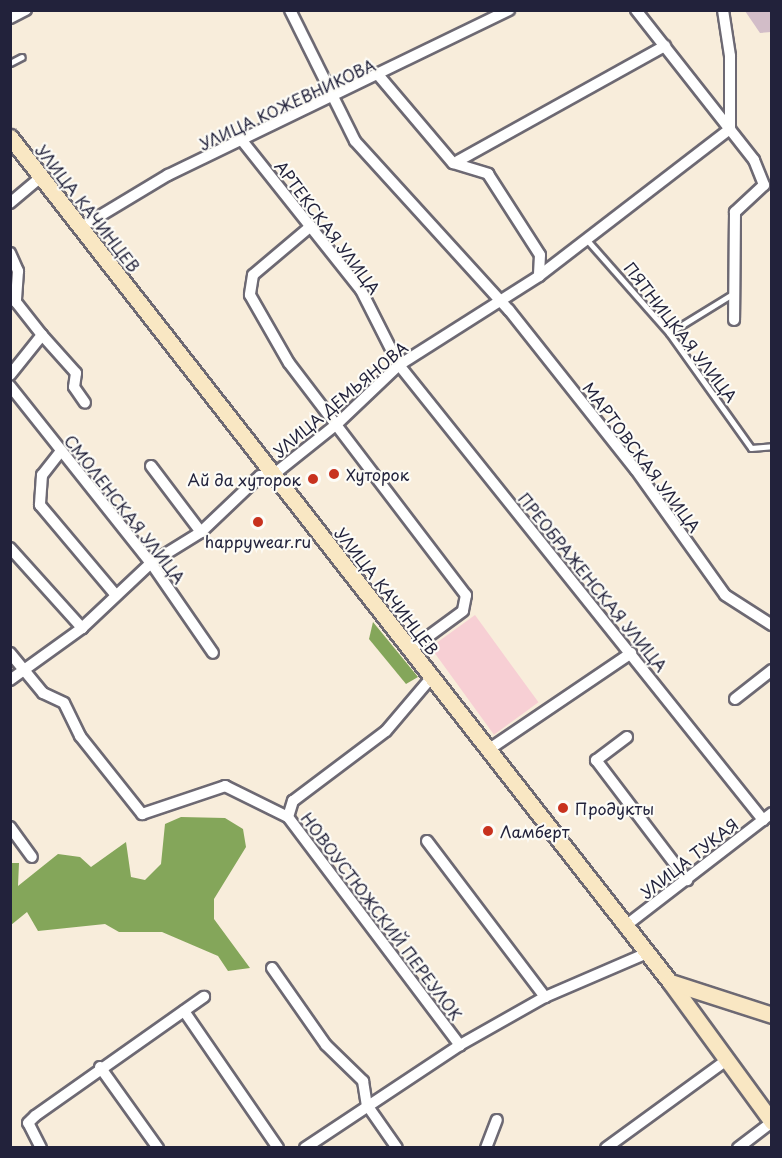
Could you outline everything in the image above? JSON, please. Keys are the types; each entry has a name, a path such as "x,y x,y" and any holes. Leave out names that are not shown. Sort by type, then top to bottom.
{"main road":[{"name":"УЛИЦА КАЧИНЦЕВ","path":"10,137 645,954 670,982 724,1062 771,1122"},
{"path":"670,982 771,1015"}],"street":[{"path":"10,18 26,10"},
{"name":"МАРТОВСКАЯ УЛИЦА","path":"290,10 355,141 390,173 587,407 725,595 771,625"},
{"name":"УЛИЦА КОЖЕВНИКОВА","path":"80,228 168,175 244,143 333,100 508,10"},
{"path":"636,10 754,160 768,189 735,212 734,320"},
{"path":"723,10 730,56 730,129"},
{"path":"380,77 453,163 665,46"},
{"name":"УЛИЦА ДЕМЬЯНОВА","path":"10,680 82,628 115,594 151,563 201,532 260,476 273,475 338,424 399,365 495,299 539,276 730,129"},
{"name":"АРТЕКСКАЯ УЛИЦА","path":"244,143 362,290 399,365"},
{"path":"458,160 488,174 540,255 539,276"},
{"path":"10,203 41,177"},
{"path":"310,226 253,275 250,295 288,363 338,424 466,595 463,611 410,650"},
{"path":"10,253 18,271 16,302 76,373 74,387 86,404"},
{"path":"10,375 42,335"},
{"name":"ПРЕОБРАЖЕНСКАЯ УЛИЦА","path":"399,365 630,653 767,817"},
{"name":"СМОЛЕНСКАЯ УЛИЦА","path":"10,386 151,563 213,654"},
{"path":"61,451 42,475 40,505 115,594"},
{"path":"151,466 201,532"},
{"path":"10,548 82,628"},
{"path":"10,653 23,670"},
{"path":"488,750 630,653"},
{"name":"НОВОУСТЮЖСКИЙ ПЕРЕУЛОК","path":"23,670 43,693 64,703 80,736 142,814 225,786 288,817 460,1045"},
{"path":"735,699 771,670"},
{"path":"288,817 293,801 386,731 431,678"},
{"path":"627,737 596,760 687,880"},
{"name":"УЛИЦА ТУКАЯ","path":"624,927 767,817"},
{"path":"10,827 32,857"},
{"path":"427,841 545,997"},
{"path":"305,1148 367,1104 460,1045 545,997 645,954"},
{"path":"272,968 326,1045 363,1081 367,1104 397,1148"},
{"path":"41,1148 28,1123 100,1068 204,997"},
{"path":"184,1011 278,1148"},
{"path":"606,1148 724,1062"},
{"path":"100,1068 158,1148"},
{"path":"486,1148 498,1120"},
{"path":"738,1148 771,1122"}],"lane":[{"path":"10,63 22,57"},
{"name":"ПЯТНИЦКАЯ УЛИЦА","path":"585,240 590,239 669,333 751,448 771,446"},
{"path":"669,333 736,292"}],"shaded area":[{"path":"745,11 771,11 771,32 760,33"},
{"path":"475,615 538,702 494,735 431,647"}],"green space":[{"path":"373,622 418,677 406,684 369,639"},
{"path":"181,817 225,818 243,829 246,847 214,899 214,919 250,968 228,971 218,956 162,932 119,932 105,924 38,931 27,912 11,925 11,863 19,863 18,886 58,854 80,857 91,867 126,842 131,877 145,880 161,864 165,824"}],"place":[{"name":"Хуторок","path":"334,474"},
{"name":"Ай да хуторок","path":"313,479"},
{"name":"happywear.ru","path":"258,522"},
{"name":"Продукты","path":"563,808"},
{"name":"Ламберт","path":"488,831"}]}
